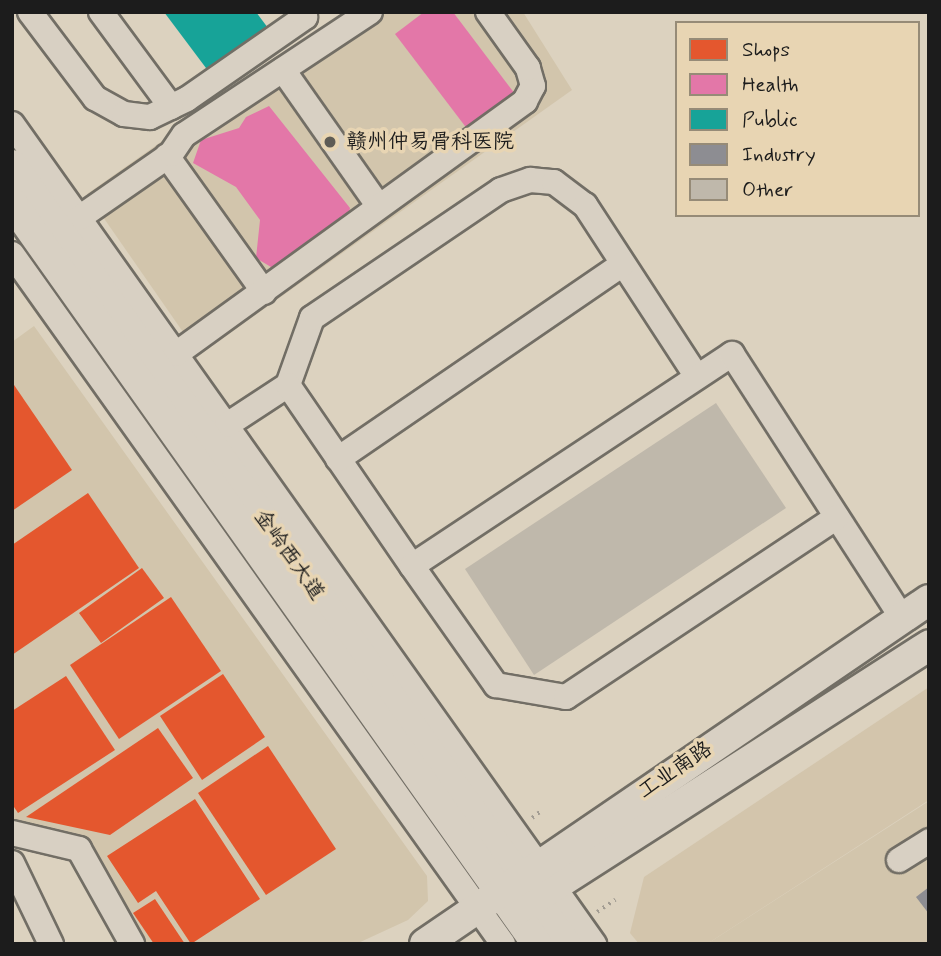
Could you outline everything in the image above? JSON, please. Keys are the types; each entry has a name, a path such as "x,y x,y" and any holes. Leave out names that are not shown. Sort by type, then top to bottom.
{"main road":[{"name":"金岭西大道","path":"12,165 515,895 537,944"},
{"name":"金岭西大道","path":"12,203 515,895 566,944"},
{"name":"工业南路","path":"515,895 929,600"},
{"name":"工业南路","path":"432,940 515,895 929,645"}],"street":[{"path":"30,12 95,98 137,116 171,107 305,17 302,12"},
{"path":"101,12 171,107"},
{"path":"79,218 167,156 184,135 370,12"},
{"path":"176,354 369,218 378,205 525,102 533,86 528,68 488,12"},
{"path":"284,70 378,205"},
{"path":"12,124 227,425 515,895 503,944"},
{"path":"167,156 264,292"},
{"path":"227,425 288,385 312,318 501,190 530,180 554,182 585,205 697,377"},
{"path":"12,254 515,895 594,944"},
{"path":"338,459 623,264"},
{"path":"412,566 732,354 902,618"},
{"path":"288,385 496,685 566,697 837,517"},
{"path":"12,834 79,849 132,944"},
{"path":"899,860 929,841"},
{"path":"12,863 51,944"}],"shaded area":[{"name":"赣州仲易骨科医院","path":"345,12 523,12 572,90 199,355 87,194"},
{"path":"34,326 427,876 428,901 408,920 356,944 147,944 81,837 12,822 12,342"},
{"path":"929,687 929,800 707,944 639,944 630,933 644,877"},
{"path":"929,801 929,944 707,944"}],"building: Shops":[{"path":"12,382 72,470 12,511"},
{"path":"88,493 139,568 12,655 12,545"},
{"path":"142,568 164,598 101,643 79,613"},
{"path":"171,597 221,671 119,739 70,665"},
{"path":"223,674 265,737 202,780 160,716"},
{"path":"66,676 115,750 18,813 12,804 12,711"},
{"path":"158,728 193,778 110,835 26,817"},
{"path":"268,746 336,849 266,895 198,793"},
{"path":"195,799 260,899 191,944 156,891 138,903 107,856"},
{"path":"155,899 185,944 154,944 133,913"}],"building: Health":[{"path":"424,12 453,12 515,94 468,130 395,34"},
{"path":"269,106 350,208 348,217 324,229 304,259 276,270 256,258 260,220 236,187 193,163 201,140 239,128 246,117"}],"building: Public":[{"path":"164,12 256,12 271,32 212,76"}],"building: Industry":[{"path":"929,887 929,914 916,897"}],"building: Other":[{"path":"716,403 786,508 534,675 465,569"}],"place":[{"name":"赣州仲易骨科医院","path":"330,142"}]}
